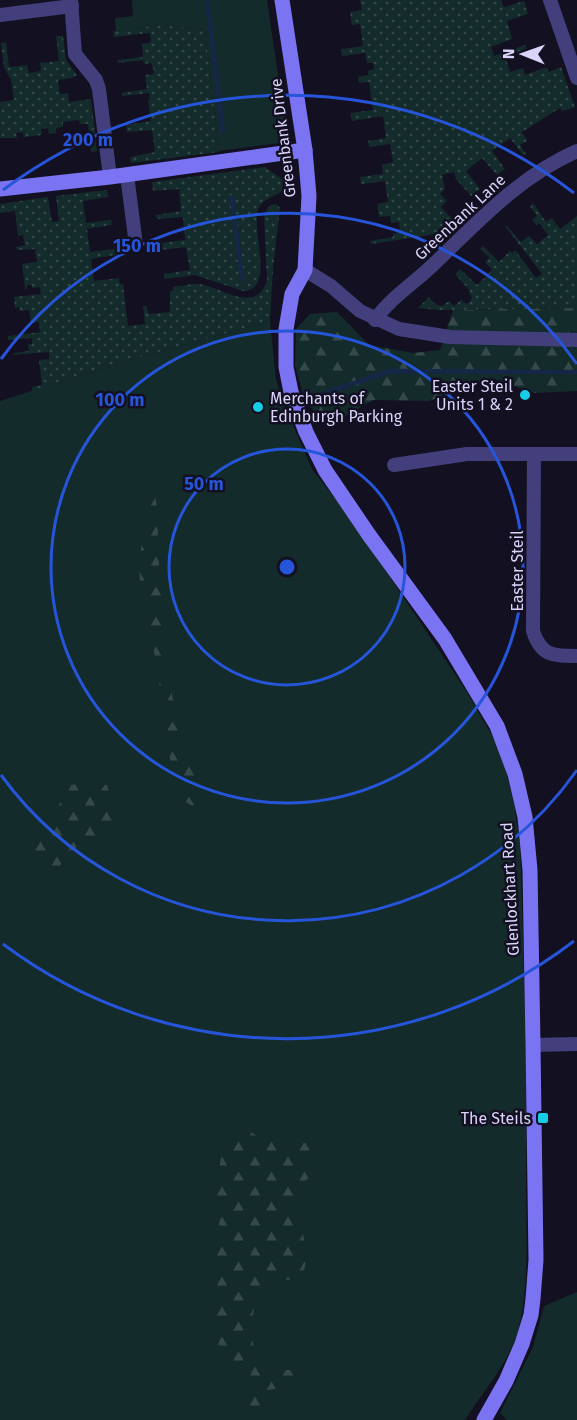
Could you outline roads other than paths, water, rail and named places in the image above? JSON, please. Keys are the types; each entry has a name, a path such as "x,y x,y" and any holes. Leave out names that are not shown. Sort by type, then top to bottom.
{"street":[{"name":"Greenbank Drive","path":"282,0 305,150 309,196 305,270"},
{"path":"550,0 577,78"},
{"path":"0,15 72,3 75,54 96,80 99,89 110,177"},
{"path":"0,189 110,177 305,150"},
{"name":"Greenbank Lane","path":"375,320 390,302 435,263 491,208 534,174 577,151"},
{"path":"127,174 136,245"},
{"path":"305,270 331,286 360,311 375,320 399,329 431,336 577,340"},
{"name":"Glenlockhart Road","path":"305,270 289,302 285,341 288,380 303,426 325,470 445,639 497,726 515,774 525,817 530,870 536,1260 531,1315 514,1364 484,1420"},
{"path":"394,465 467,454 577,454"},
{"name":"Easter Steil","path":"534,454 533,631 543,650 558,656 577,656"},
{"path":"533,1045 577,1044"}],"waterway":[{"path":"207,0 223,132"},
{"path":"232,197 242,279"},
{"path":"305,400 390,371 577,372"}],"place":[{"name":"Easter Steil Units 1 & 2","path":"525,395"},
{"name":"Merchants of Edinburgh Parking","path":"258,407"},
{"name":"The Steils","path":"543,1118"}]}
